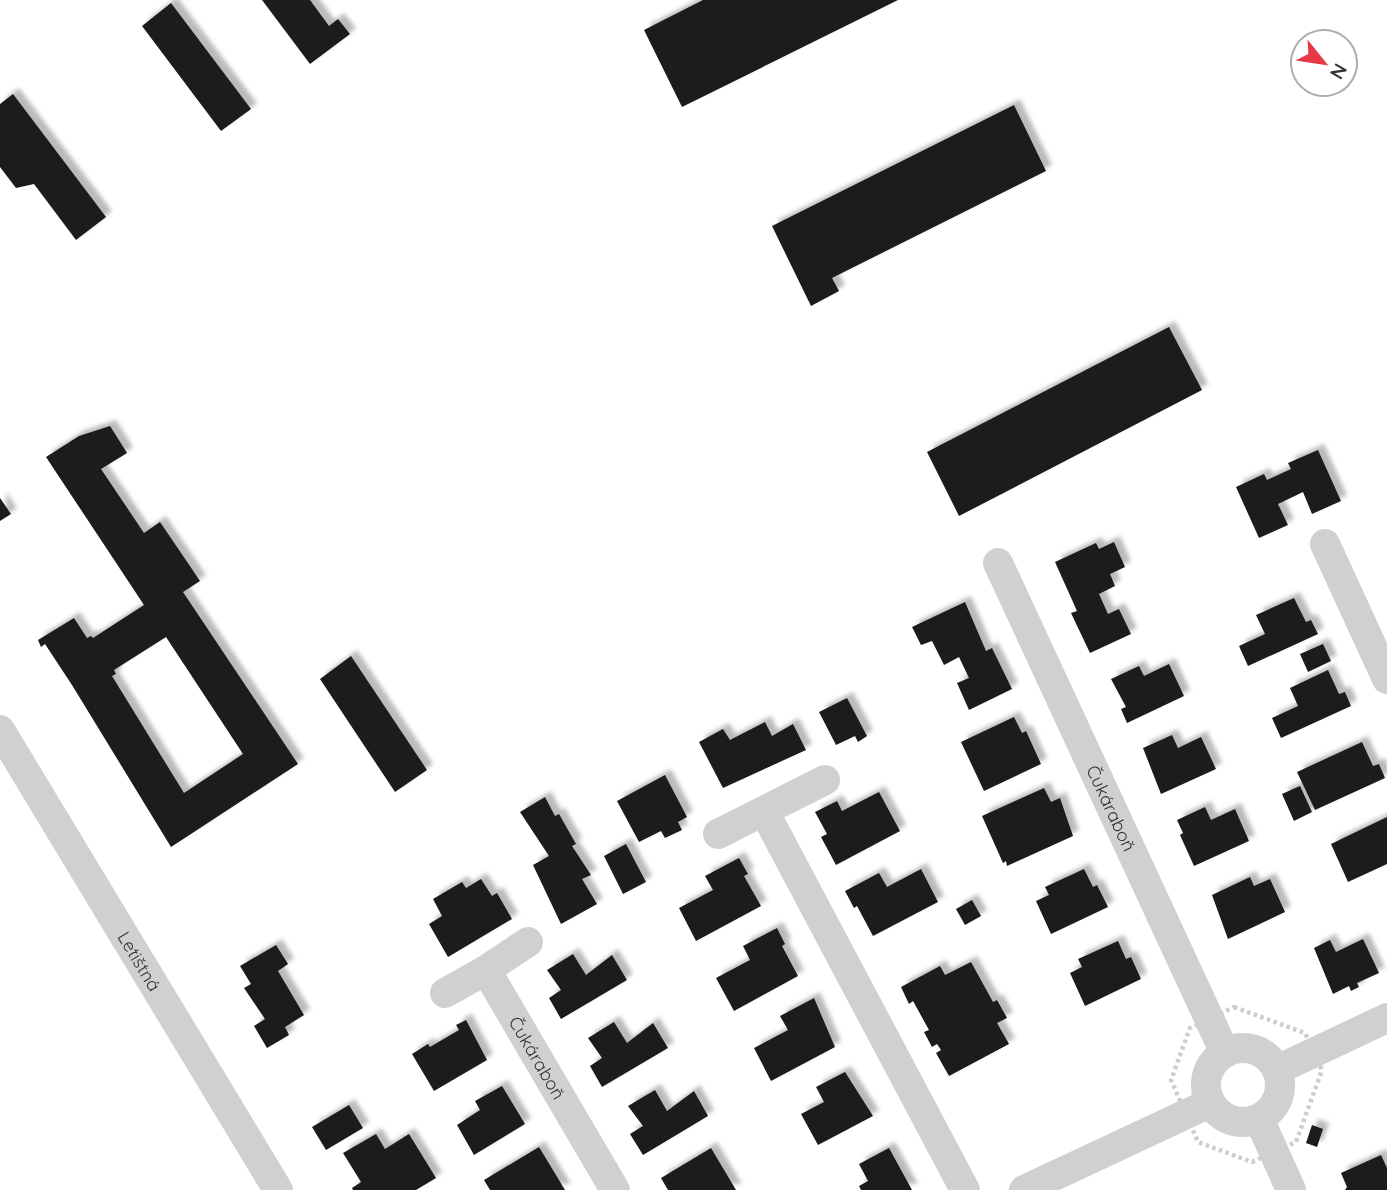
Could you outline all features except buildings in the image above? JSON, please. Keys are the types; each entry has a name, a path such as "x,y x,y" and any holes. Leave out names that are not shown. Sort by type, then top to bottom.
{"street":[{"path":"1325,544 1387,679"},
{"name":"Čukáraboň","path":"998,563 1225,1053"},
{"name":"Letištná","path":"0,730 278,1190"},
{"path":"718,834 825,780"},
{"path":"764,811 965,1190"},
{"path":"445,993 528,942"},
{"name":"Čukáraboň","path":"486,970 615,1190"},
{"path":"1277,1070 1387,1018"},
{"path":"1024,1190 1198,1108 1240,1122 1259,1119 1274,1107 1280,1088 1277,1070 1268,1057 1255,1050 1240,1048 1225,1053 1211,1066 1198,1108"},
{"path":"1259,1119 1292,1190"}],"path":[{"path":"1234,1007 1306,1033 1314,1052 1322,1070 1296,1142 1252,1162 1198,1142 1198,1108 1171,1080 1190,1028 1234,1007"}]}
